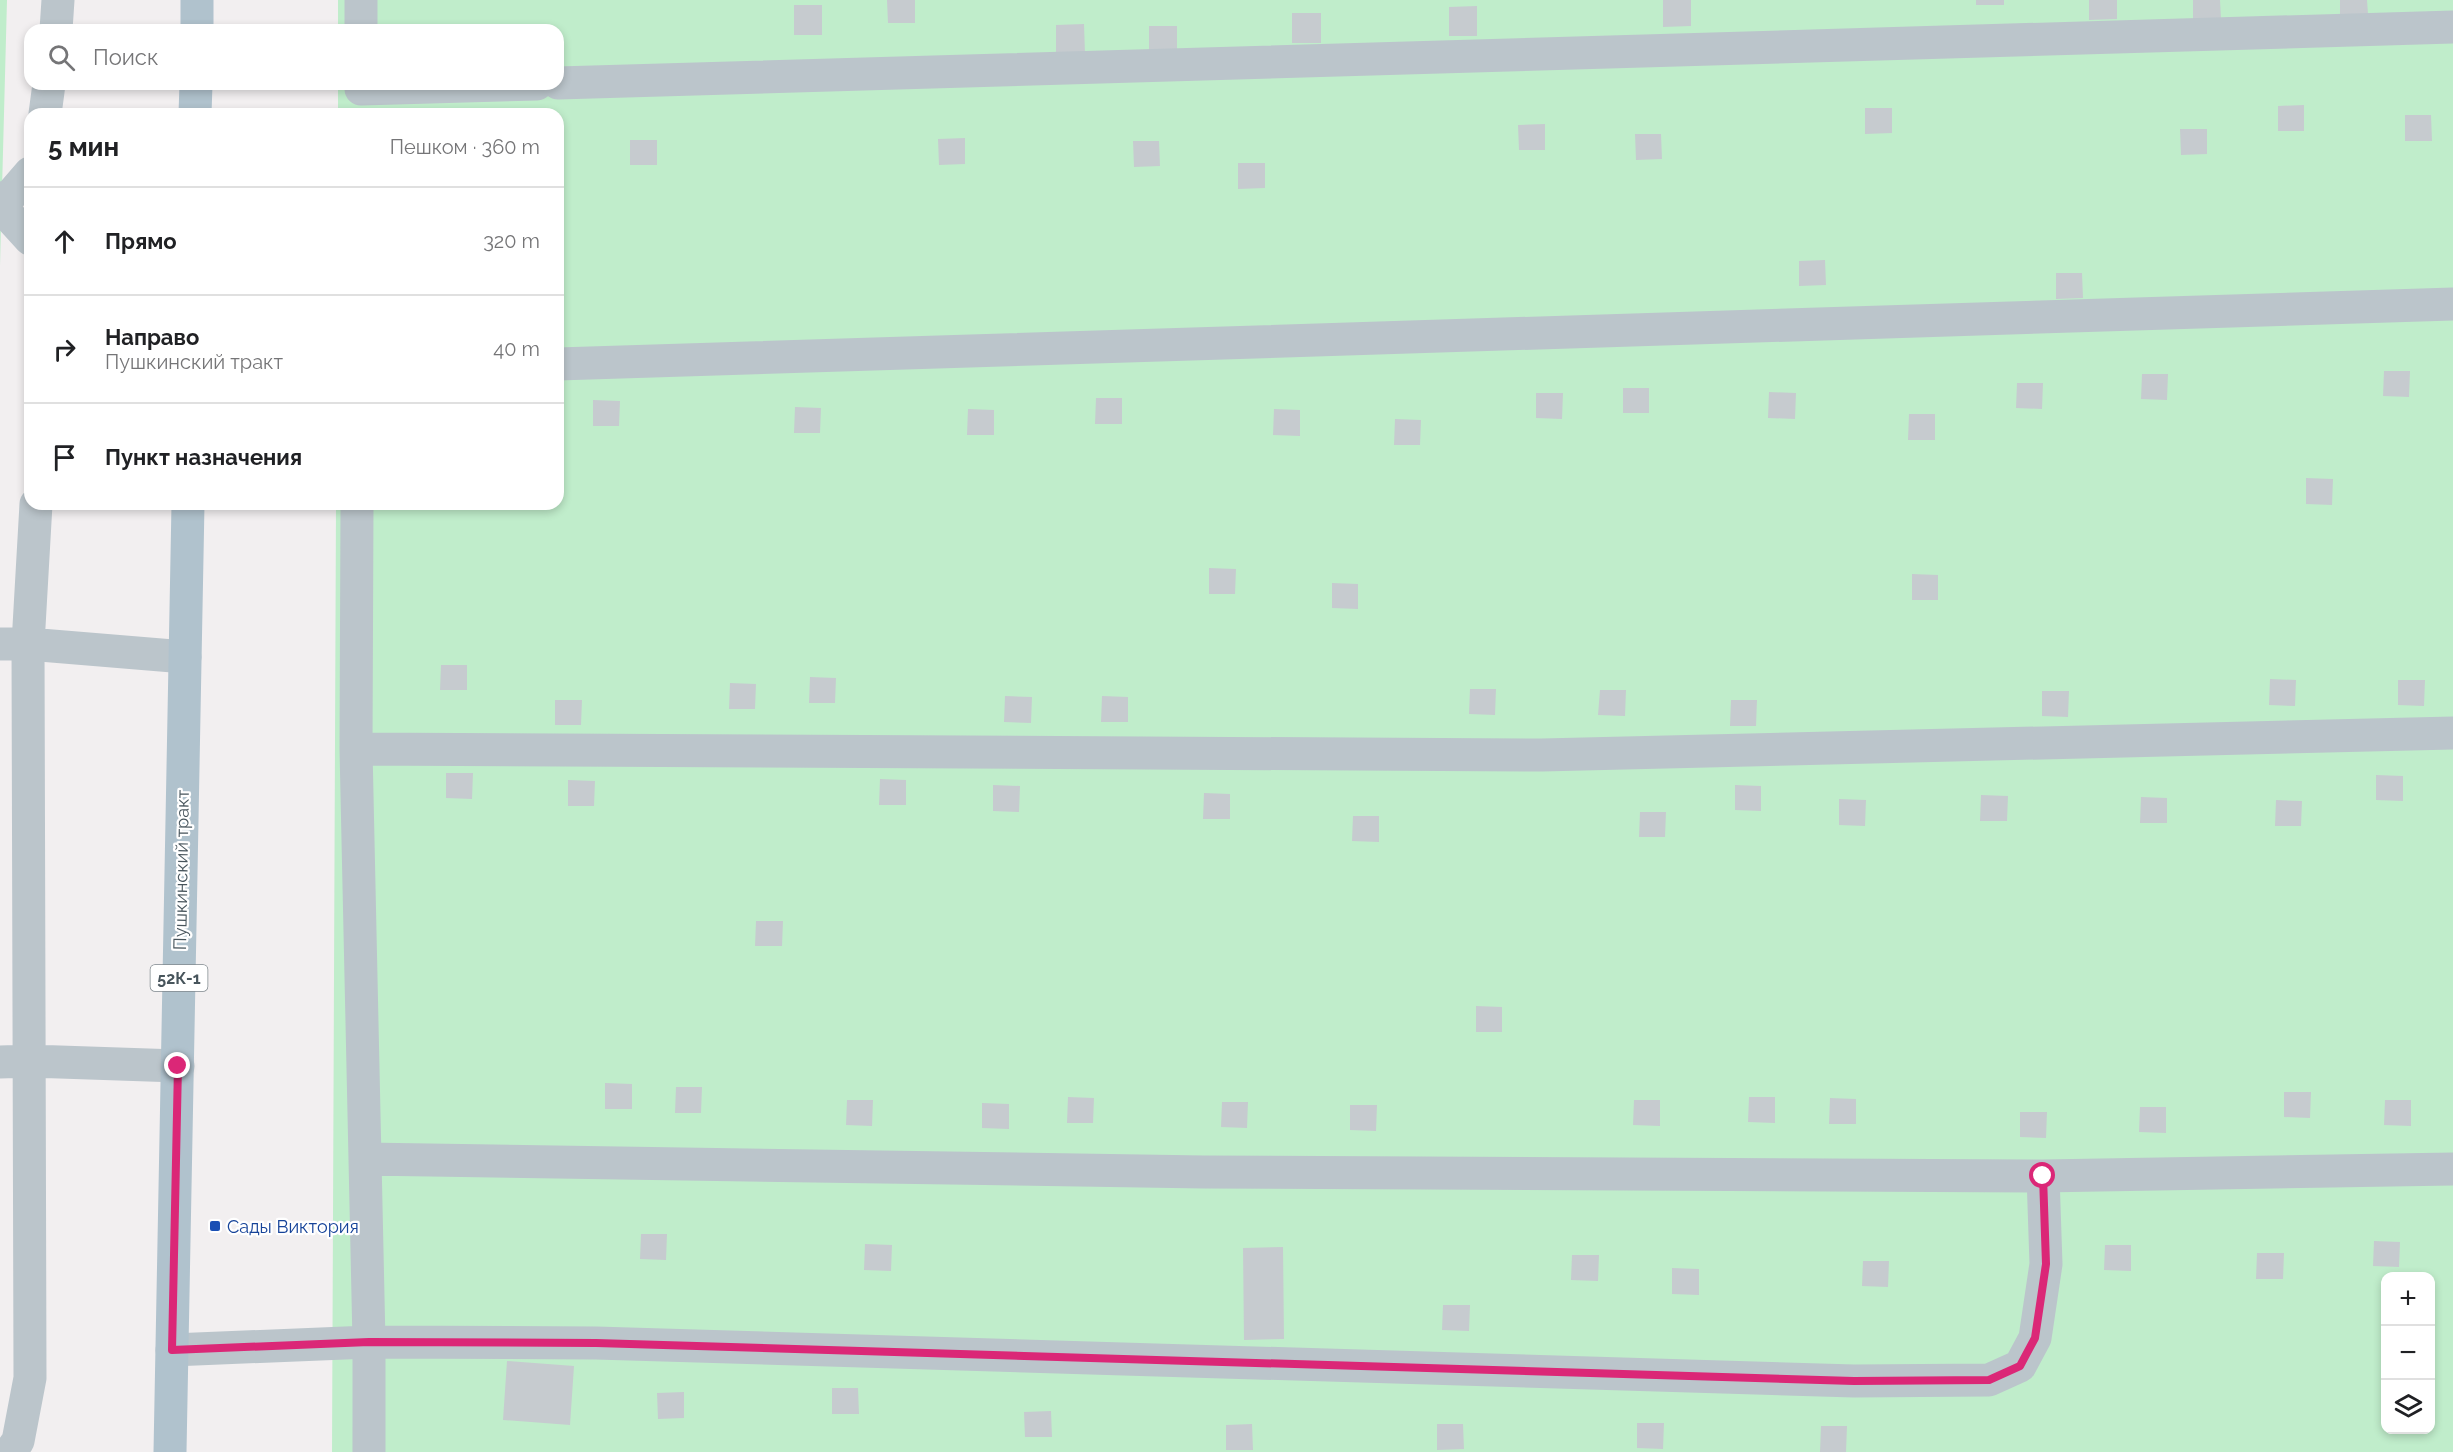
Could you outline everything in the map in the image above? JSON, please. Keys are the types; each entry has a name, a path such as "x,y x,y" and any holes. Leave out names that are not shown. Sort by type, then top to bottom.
{"main road":[{"path":"196,24 197,0"},
{"path":"195,108 196,90"},
{"name":"Пушкинский тракт","path":"170,1452 188,510"}],"lane":[{"path":"57,24 58,0"},
{"path":"361,24 362,0"},
{"path":"564,83 2453,27"},
{"path":"46,108 48,90"},
{"path":"361,96 449,90"},
{"path":"0,199 11,195 24,180"},
{"path":"0,212 10,218 24,233"},
{"path":"564,364 2453,304"},
{"path":"10,1452 18,1442 30,1378 15,1062 14,644 35,510"},
{"path":"357,510 356,750 369,1342 369,1452"},
{"path":"14,644 185,657"},
{"path":"356,750 1542,755 2453,732"},
{"path":"15,1062 178,1066"},
{"path":"365,1159 1204,1172 2043,1176 2453,1169"},
{"path":"172,1350 369,1342 607,1343 1854,1381 1989,1380 2020,1366 2035,1338 2046,1264 2043,1176"}],"green space":[{"path":"0,0 7,0 0,266"},
{"path":"338,0 2453,0 2453,1452 332,1452 336,510 564,510 564,108 338,108 338,90 564,90 564,24 338,24"}],"building":[{"path":"887,0 915,0 915,23 888,23"},
{"path":"1663,0 1691,0 1691,26 1663,27"},
{"path":"1976,0 2004,0 2004,5 1976,5"},
{"path":"2089,0 2117,0 2117,19 2089,20"},
{"path":"2193,0 2220,0 2221,19 2193,20"},
{"path":"2340,0 2367,0 2368,14 2340,15"},
{"path":"794,5 822,5 822,35 794,35"},
{"path":"1477,6 1477,36 1449,36 1449,7"},
{"path":"1292,13 1321,13 1321,43 1292,43"},
{"path":"1084,24 1085,54 1056,54 1056,25"},
{"path":"1149,26 1177,26 1177,55 1149,56"},
{"path":"2304,105 2304,131 2278,131 2278,106"},
{"path":"1865,108 1892,108 1892,133 1865,134"},
{"path":"2405,115 2431,115 2432,141 2405,141"},
{"path":"1545,124 1545,150 1519,150 1518,125"},
{"path":"2180,129 2207,129 2207,154 2181,155"},
{"path":"1635,134 1661,134 1662,159 1636,160"},
{"path":"965,138 965,164 939,165 938,139"},
{"path":"630,140 657,140 657,165 630,165"},
{"path":"1133,141 1159,141 1160,166 1134,167"},
{"path":"1238,163 1265,163 1265,188 1238,189"},
{"path":"1825,260 1826,285 1799,286 1799,261"},
{"path":"2056,273 2082,273 2083,298 2056,299"},
{"path":"2384,371 2410,371 2409,397 2383,396"},
{"path":"2142,374 2168,374 2167,400 2141,399"},
{"path":"2017,383 2043,383 2042,409 2016,408"},
{"path":"1623,388 1649,388 1649,413 1623,413"},
{"path":"1769,392 1796,393 1795,419 1768,418"},
{"path":"1536,393 1563,393 1562,419 1536,418"},
{"path":"1096,398 1122,398 1122,424 1095,424"},
{"path":"593,400 620,401 619,426 593,426"},
{"path":"795,407 821,408 820,433 794,433"},
{"path":"968,409 994,410 994,435 967,435"},
{"path":"1274,409 1300,410 1300,436 1273,435"},
{"path":"1909,414 1935,414 1935,440 1908,440"},
{"path":"1395,419 1421,420 1420,445 1394,445"},
{"path":"2306,478 2333,479 2332,505 2306,504"},
{"path":"1209,568 1236,569 1235,594 1209,594"},
{"path":"1912,574 1938,575 1938,600 1912,600"},
{"path":"1332,583 1358,584 1358,609 1332,608"},
{"path":"441,665 467,665 467,690 440,690"},
{"path":"810,677 836,678 835,703 809,703"},
{"path":"2270,679 2296,680 2295,706 2269,705"},
{"path":"2398,680 2425,680 2424,706 2398,705"},
{"path":"730,683 756,684 755,709 729,709"},
{"path":"1470,689 1496,689 1495,715 1469,714"},
{"path":"1600,690 1626,690 1625,716 1598,715"},
{"path":"2042,691 2069,691 2068,717 2042,716"},
{"path":"1005,696 1032,697 1031,723 1004,722"},
{"path":"1102,696 1128,697 1128,722 1101,722"},
{"path":"555,700 582,700 581,725 555,725"},
{"path":"1731,700 1757,700 1756,726 1730,726"},
{"path":"446,773 473,773 472,799 446,798"},
{"path":"2376,775 2403,776 2403,801 2376,800"},
{"path":"880,779 906,780 906,805 879,805"},
{"path":"568,780 595,781 594,806 568,806"},
{"path":"993,785 1020,786 1019,812 993,811"},
{"path":"1735,785 1761,786 1761,811 1735,810"},
{"path":"1204,793 1230,794 1230,819 1203,819"},
{"path":"1981,795 2008,796 2007,821 1980,821"},
{"path":"2141,797 2167,798 2167,823 2140,823"},
{"path":"1839,799 1866,800 1865,826 1839,825"},
{"path":"2276,800 2302,801 2301,826 2275,826"},
{"path":"1640,812 1666,812 1665,837 1639,837"},
{"path":"1353,816 1379,816 1379,842 1352,841"},
{"path":"756,921 783,921 782,946 755,946"},
{"path":"1476,1006 1502,1007 1502,1032 1476,1032"},
{"path":"605,1083 632,1084 632,1109 605,1109"},
{"path":"676,1087 702,1087 701,1113 675,1113"},
{"path":"2284,1092 2311,1092 2310,1118 2284,1117"},
{"path":"1068,1097 1094,1098 1093,1123 1067,1123"},
{"path":"1749,1097 1775,1097 1775,1123 1748,1122"},
{"path":"1830,1098 1856,1099 1856,1124 1829,1124"},
{"path":"847,1100 873,1100 872,1126 846,1125"},
{"path":"1634,1100 1660,1100 1660,1126 1633,1125"},
{"path":"2385,1100 2411,1100 2411,1126 2384,1125"},
{"path":"1222,1102 1248,1102 1247,1128 1221,1127"},
{"path":"982,1103 1009,1104 1009,1129 982,1128"},
{"path":"1350,1105 1377,1105 1376,1131 1350,1130"},
{"path":"2140,1107 2166,1107 2166,1133 2139,1132"},
{"path":"2020,1112 2047,1112 2046,1138 2020,1137"},
{"path":"641,1234 667,1234 666,1260 640,1259"},
{"path":"2374,1241 2400,1242 2399,1267 2373,1266"},
{"path":"865,1244 892,1245 891,1271 864,1270"},
{"path":"2105,1245 2131,1245 2131,1271 2104,1270"},
{"path":"1283,1247 1284,1339 1244,1340 1243,1248"},
{"path":"2257,1253 2284,1253 2283,1279 2256,1279"},
{"path":"1572,1255 1599,1255 1598,1281 1571,1280"},
{"path":"1863,1261 1889,1261 1888,1287 1862,1286"},
{"path":"1672,1268 1699,1269 1699,1295 1672,1294"},
{"path":"1443,1305 1470,1305 1469,1331 1442,1330"},
{"path":"507,1361 574,1366 570,1425 503,1420"},
{"path":"832,1388 858,1388 859,1414 832,1414"},
{"path":"684,1392 684,1418 658,1419 657,1393"},
{"path":"1051,1411 1052,1437 1025,1437 1024,1412"},
{"path":"1637,1423 1664,1423 1663,1449 1637,1448"},
{"path":"1252,1424 1253,1450 1226,1450 1226,1425"},
{"path":"1437,1424 1463,1424 1464,1449 1437,1450"},
{"path":"1821,1426 1847,1426 1846,1452 1820,1452"}],"place":[{"name":"Сады Виктория","path":"215,1226"}],"route":[{"path":"178,1066 172,1350 369,1342 596,1343 1854,1381 1989,1380 2020,1366 2035,1338 2046,1264 2043,1176"}]}
